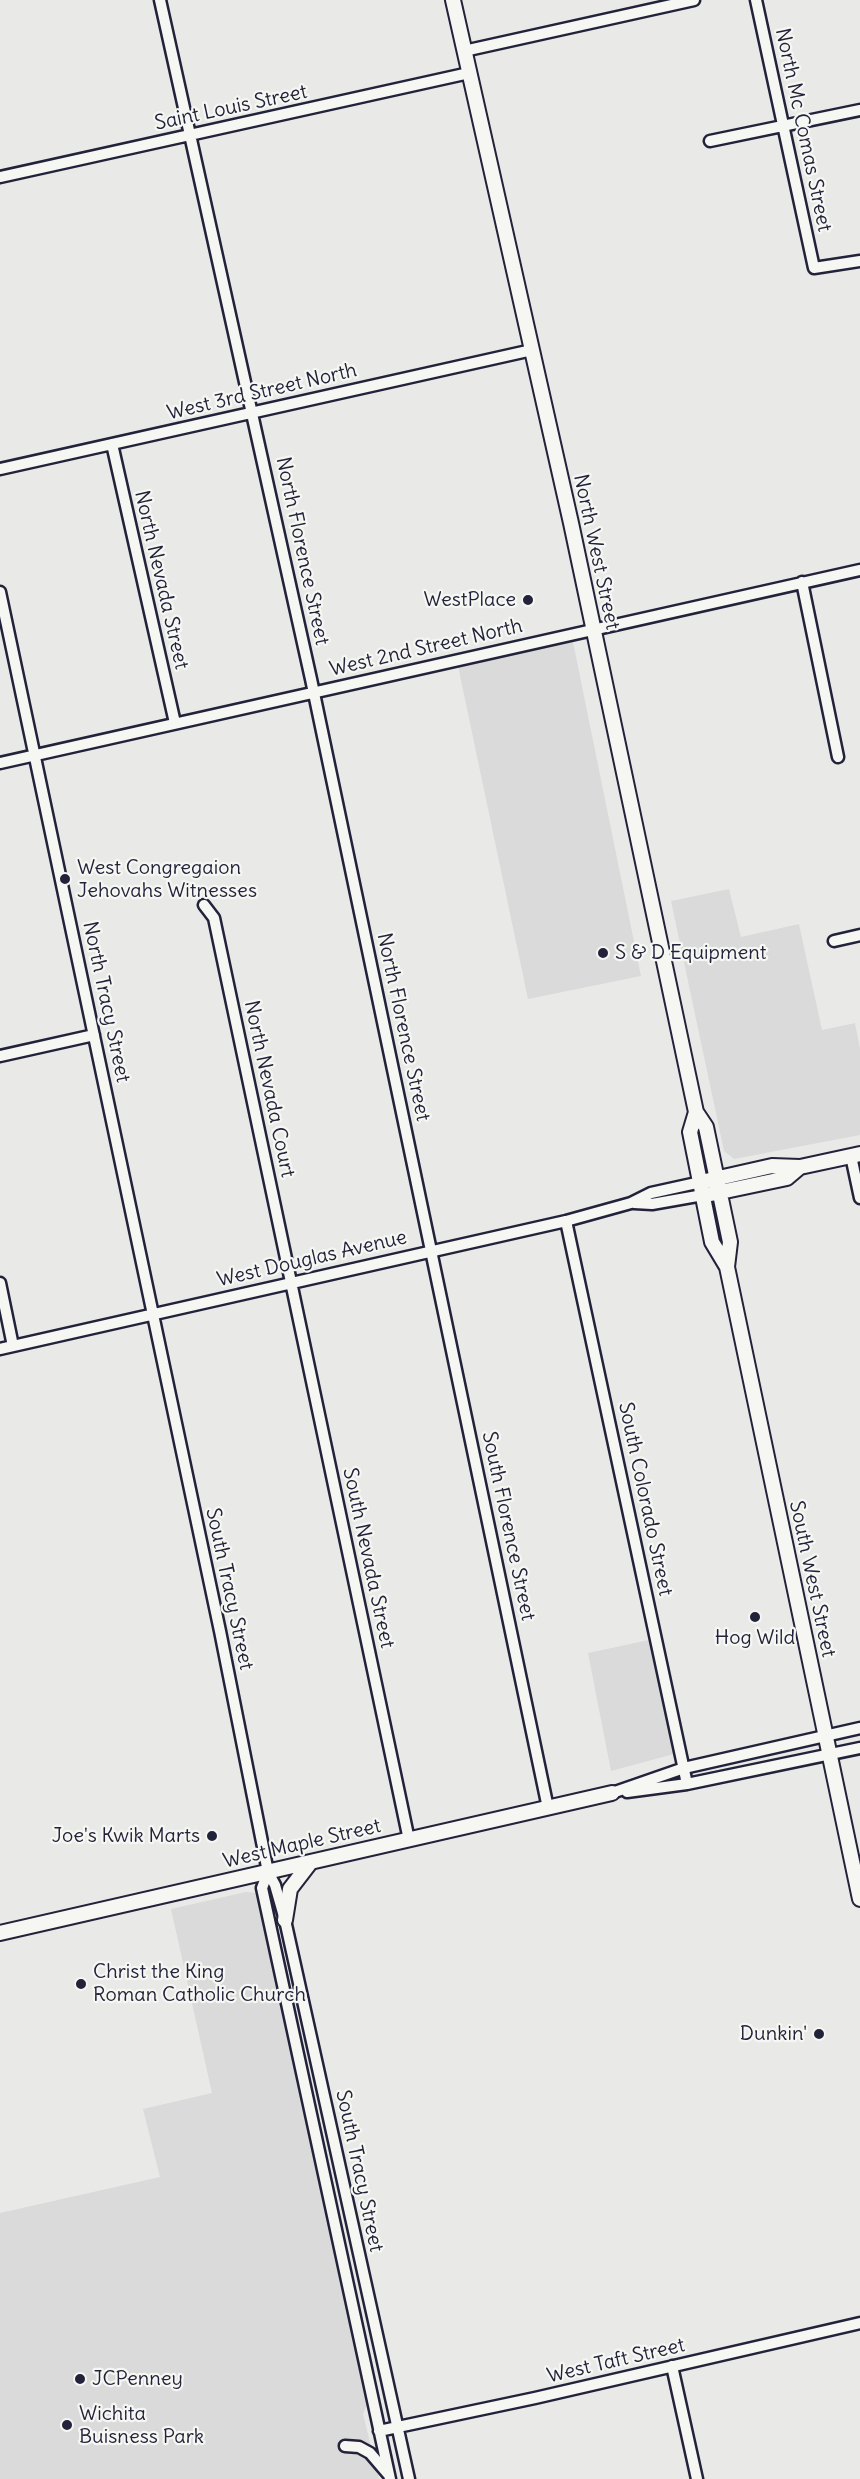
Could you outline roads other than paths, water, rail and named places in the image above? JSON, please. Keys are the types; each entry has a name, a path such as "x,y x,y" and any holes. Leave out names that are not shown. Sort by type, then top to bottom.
{"main road":[{"name":"North West Street","path":"453,0 593,629 696,1112 706,1127 717,1178"},
{"name":"North West Street","path":"696,1112 690,1132 702,1189"},
{"name":"West Douglas Avenue","path":"702,1189 717,1178 772,1166 800,1167 855,1155"},
{"name":"West Douglas Avenue","path":"702,1189 719,1193 787,1178 800,1167"},
{"name":"South West Street","path":"717,1178 730,1242 727,1267 860,1899"},
{"name":"South West Street","path":"702,1189 712,1242 727,1267"},
{"name":"West Maple Street","path":"0,1933 612,1793"},
{"path":"285,1920 288,1895 310,1863"}],"street":[{"name":"North Florence Street","path":"160,0 314,692 432,1252"},
{"path":"464,51 660,4 694,0"},
{"name":"North Mc Comas Street","path":"756,0 814,268 860,261"},
{"name":"Saint Louis Street","path":"0,177 469,73"},
{"path":"710,141 860,110"},
{"name":"West 3rd Street North","path":"0,469 532,351"},
{"name":"North Nevada Street","path":"112,444 175,723"},
{"name":"West 2nd Street North","path":"0,763 860,570"},
{"path":"802,582 838,757"},
{"name":"North Tracy Street","path":"0,592 153,1315"},
{"name":"North Nevada Court","path":"204,905 214,918 291,1283"},
{"path":"834,941 860,935"},
{"path":"0,1056 94,1035"},
{"path":"855,1155 860,1198"},
{"name":"West Douglas Avenue","path":"0,1349 567,1221 631,1203 651,1193 702,1189"},
{"name":"South Colorado Street","path":"567,1221 687,1784"},
{"name":"South Florence Street","path":"432,1252 548,1808"},
{"path":"0,1283 13,1346"},
{"name":"South Nevada Street","path":"291,1283 409,1840"},
{"name":"South Tracy Street","path":"153,1315 268,1872 275,1885 285,1920 409,2479"},
{"name":"West Maple Street","path":"612,1793 684,1768 860,1728"},
{"name":"West Maple Street","path":"612,1793 687,1784 860,1748"},
{"path":"753,1752 758,1771"},
{"name":"South Tracy Street","path":"268,1872 262,1888 390,2478"},
{"name":"West Taft Street","path":"380,2431 860,2323"},
{"path":"672,2366 697,2479"},
{"path":"345,2445 359,2447 370,2453 390,2478"}],"place":[{"name":"WestPlace","path":"528,600"},
{"name":"West Congregaion Jehovahs Witnesses","path":"65,879"},
{"name":"S & D Equipment","path":"603,953"},
{"name":"Hog Wild","path":"755,1617"},
{"name":"Joe's Kwik Marts","path":"212,1836"},
{"name":"Christ the King Roman Catholic Church","path":"81,1984"},
{"name":"Dunkin'","path":"819,2034"},
{"name":"JCPenney","path":"80,2379"},
{"name":"Wichita Buisness Park","path":"67,2425"}]}
